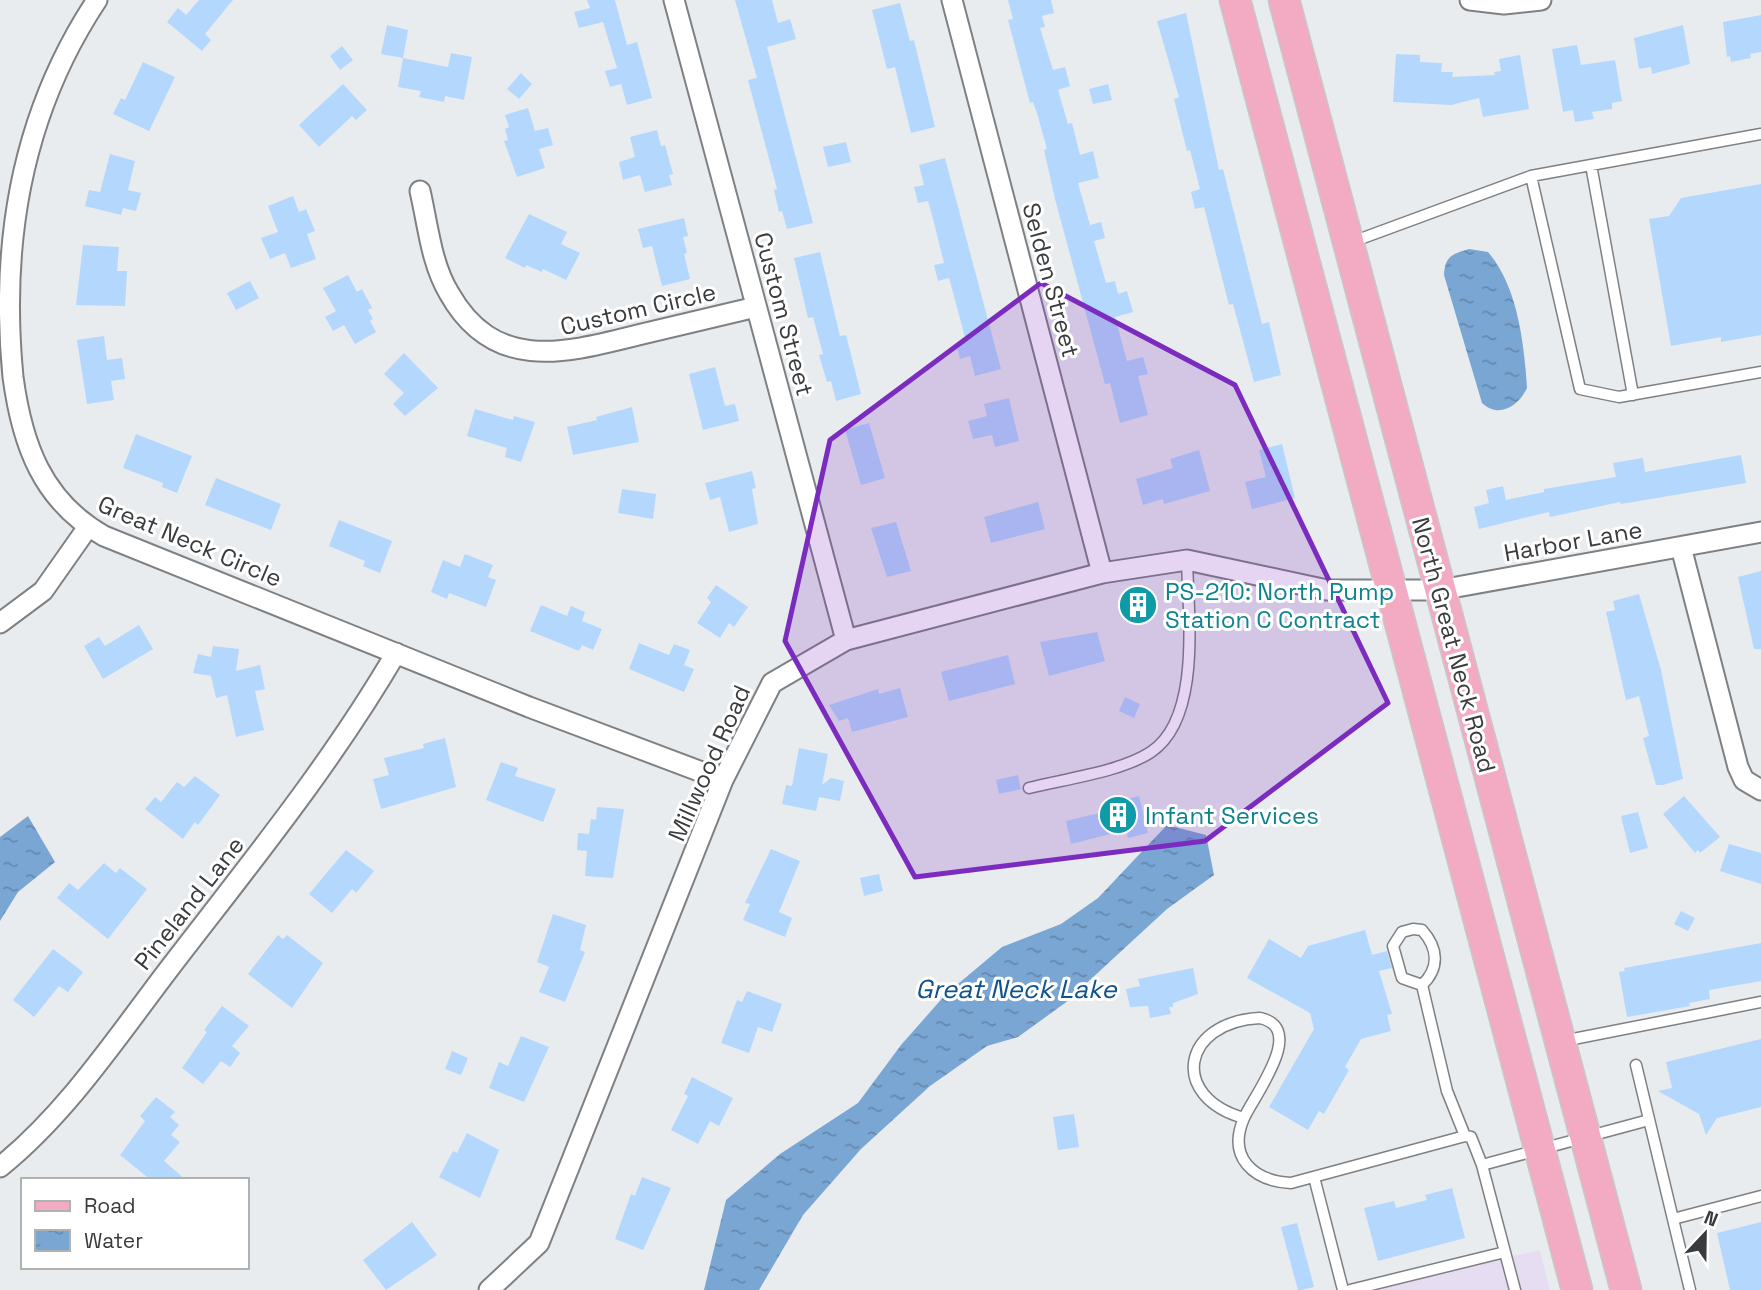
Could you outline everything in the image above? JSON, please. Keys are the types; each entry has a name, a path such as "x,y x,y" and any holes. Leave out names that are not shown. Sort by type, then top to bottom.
{"main road":[{"name":"North Great Neck Road","path":"1235,0 1577,1290"},
{"name":"North Great Neck Road","path":"1283,0 1626,1290"}],"street":[{"name":"Great Neck Circle","path":"97,0 60,60 48,89 16,199 4,253 10,355 17,407 26,442 48,489 65,509 88,527 396,653 723,780"},
{"name":"Custom Street","path":"674,0 846,640"},
{"name":"Selden Street","path":"952,0 1102,573"},
{"path":"1470,0 1504,4 1541,0"},
{"name":"Custom Circle","path":"420,191 438,269 448,293 463,314 480,330 521,350 544,354 578,350 756,307"},
{"path":"0,623 23,609 43,591 88,527"},
{"name":"Harbor Lane","path":"1393,589 1440,590 1761,533"},
{"path":"1681,547 1738,767 1744,780 1761,790"},
{"name":"Millwood Road","path":"489,1290 540,1242 723,780 772,683 846,640 1102,573 1187,560 1327,590 1393,589"},
{"name":"Pineland Lane","path":"0,1167 50,1120 151,993 320,773 360,714 396,653"}],"lane":[{"path":"1348,244 1531,176 1761,134"},
{"path":"1591,164 1633,395"},
{"path":"1531,176 1580,389 1619,397 1761,372"},
{"path":"1029,788 1130,762 1151,752 1164,741 1174,726 1184,700 1188,674 1187,560"},
{"path":"1413,929 1422,930 1430,939 1436,960 1434,972 1422,985 1402,978 1393,946 1402,932 1413,929"},
{"path":"1422,985 1447,1091 1465,1136 1475,1142 1515,1290"},
{"path":"1559,1041 1761,1002"},
{"path":"1244,1118 1215,1105 1205,1094 1193,1068 1195,1054 1202,1041 1228,1022 1242,1019 1270,1020 1277,1027 1281,1046 1244,1118 1237,1141 1244,1161 1252,1170 1276,1182 1291,1183 1465,1136"},
{"path":"1636,1065 1690,1290"},
{"path":"1482,1165 1649,1120"},
{"path":"1314,1177 1343,1290"},
{"path":"1673,1219 1761,1196"},
{"path":"1350,1290 1505,1252"}],"highlighted area":[{"path":"1041,283 1235,385 1388,703 1205,841 915,877 785,641 830,440"}],"shaded area":[{"path":"1540,1250 1550,1290 1365,1290"}],"water":[{"path":"1469,249 1488,252 1506,282 1518,316 1527,388 1514,405 1502,410 1488,408 1482,403 1444,275 1450,257"},
{"path":"28,816 55,862 18,892 0,921 0,837"},
{"name":"Great Neck Lake","path":"1167,825 1206,835 1214,875 1167,909 1065,1003 1018,1037 987,1046 930,1086 861,1149 803,1215 759,1290 704,1290 726,1200 780,1154 858,1103 901,1045 946,994 1002,947 1061,924 1098,898"}],"building":[{"path":"199,0 233,0 205,34 211,40 202,51 167,22 178,8 186,15"},
{"path":"587,0 615,0 627,45 637,42 652,98 627,105 621,84 610,87 605,71 617,68 603,22 579,28 574,12 590,8"},
{"path":"735,0 772,0 778,23 790,19 796,39 767,47 813,223 787,229 782,211 779,212 774,190 777,189 748,80 757,78"},
{"path":"1008,0 1051,0 1054,13 1042,16 1045,27 1040,28 1053,70 1065,67 1070,86 1058,90 1068,124 1072,123 1080,155 1093,151 1099,178 1078,183 1090,225 1101,222 1105,238 1094,241 1106,283 1115,281 1118,294 1127,291 1133,312 1115,317 1127,361 1143,357 1148,374 1138,376 1148,415 1120,423 1110,383 1105,384 1055,199 1044,150 1047,149 1033,102 1030,103 1008,20 1013,19"},
{"path":"900,3 910,41 914,40 935,127 911,133 895,67 887,69 872,10"},
{"path":"1186,13 1219,170 1223,169 1262,324 1269,322 1281,375 1254,382 1233,304 1229,305 1204,207 1195,209 1191,192 1200,189 1190,150 1187,151 1174,99 1179,97 1157,21"},
{"path":"1761,15 1761,52 1750,54 1751,58 1731,62 1730,56 1727,57 1723,22"},
{"path":"387,25 408,30 403,58 381,54"},
{"path":"1683,25 1690,64 1652,74 1651,67 1639,69 1634,38"},
{"path":"1577,45 1581,65 1615,60 1622,101 1612,103 1612,109 1592,112 1594,119 1575,122 1573,110 1563,112 1552,49"},
{"path":"342,46 353,60 340,70 330,56"},
{"path":"451,53 472,57 464,100 445,96 444,102 419,97 421,91 398,87 403,58 448,67"},
{"path":"1396,54 1420,55 1420,62 1442,63 1441,72 1453,72 1452,77 1495,75 1494,72 1501,71 1499,59 1520,55 1529,109 1483,117 1479,98 1451,105 1393,102"},
{"path":"143,62 175,77 149,131 113,114 121,98 125,100"},
{"path":"521,73 532,84 519,99 507,89"},
{"path":"343,84 367,110 356,120 352,116 319,147 299,125"},
{"path":"1108,84 1112,100 1093,104 1089,89"},
{"path":"528,108 535,131 548,128 553,145 539,149 545,168 517,177 504,141 508,140 505,129 509,127 505,115"},
{"path":"657,130 661,146 665,145 673,174 669,175 672,185 645,192 640,175 623,180 619,162 635,157 630,137"},
{"path":"846,142 851,162 828,167 823,147"},
{"path":"110,154 135,161 128,190 141,193 136,211 123,208 121,215 85,206 89,190 100,192"},
{"path":"945,158 1001,369 975,376 970,356 960,359 956,344 966,341 949,278 938,281 934,265 944,263 928,201 918,203 914,187 924,185 919,165"},
{"path":"1761,184 1761,335 1721,342 1721,337 1671,346 1649,219 1669,216 1681,198"},
{"path":"293,196 299,212 306,209 315,231 307,234 316,259 291,268 285,253 270,259 261,238 278,232 268,206"},
{"path":"529,214 567,232 561,244 580,253 566,280 543,269 542,272 526,265 525,268 505,258"},
{"path":"684,218 688,236 683,237 687,253 684,254 690,279 662,286 652,246 643,248 638,229"},
{"path":"83,245 119,247 117,271 127,271 125,306 76,305"},
{"path":"820,252 840,336 846,335 861,394 836,401 831,381 827,382 819,355 823,354 813,317 808,318 794,258"},
{"path":"348,275 357,292 362,289 372,308 368,310 376,332 355,344 344,325 333,331 325,317 336,311 323,288"},
{"path":"250,281 259,298 236,310 227,293"},
{"path":"104,336 107,360 122,358 125,379 111,381 114,400 87,404 77,340"},
{"path":"404,353 438,388 405,416 393,404 404,393 384,374"},
{"path":"715,367 725,406 735,404 739,421 703,430 689,374"},
{"path":"1009,398 1019,441 995,447 992,435 973,439 968,421 987,416 984,404"},
{"path":"632,407 639,442 573,455 567,427 597,420 596,417"},
{"path":"475,409 513,420 514,416 535,422 521,462 505,457 507,448 467,436"},
{"path":"869,423 885,478 861,485 845,430"},
{"path":"136,434 192,456 177,493 162,487 163,483 123,468"},
{"path":"1282,444 1295,498 1252,509 1245,482 1266,477 1259,450"},
{"path":"1199,450 1210,491 1164,504 1163,499 1143,505 1136,479 1173,468 1170,459"},
{"path":"1741,455 1746,483 1621,504 1620,502 1550,517 1549,512 1479,529 1474,507 1489,503 1486,490 1503,486 1506,500 1544,492 1544,489 1616,477 1613,463 1643,458 1645,472"},
{"path":"752,471 758,524 729,532 720,497 710,500 705,483"},
{"path":"216,478 281,504 271,530 205,505"},
{"path":"622,489 656,494 653,519 618,513"},
{"path":"1038,502 1045,529 991,543 984,517"},
{"path":"339,520 392,541 380,573 363,566 365,561 329,546"},
{"path":"896,522 911,571 887,577 871,528"},
{"path":"465,554 493,565 488,577 496,580 486,607 449,593 447,599 431,592 443,560 460,567"},
{"path":"1761,571 1761,649 1754,649 1738,577"},
{"path":"716,585 748,607 734,627 729,623 720,638 697,623 711,602 707,598"},
{"path":"1639,594 1661,670 1683,779 1663,785 1656,785 1643,738 1649,736 1639,696 1626,700 1606,612 1615,610 1613,601"},
{"name":"PS-210: North Pump Station C Contract","path":"1143,596 1147,610 1132,615 1128,600"},
{"path":"541,605 567,616 571,606 585,612 582,621 602,629 593,650 582,645 579,651 530,631"},
{"path":"139,625 153,649 103,679 84,646 99,637 105,646"},
{"path":"1097,632 1105,661 1049,676 1040,642"},
{"path":"639,643 669,655 674,644 690,650 684,665 694,669 684,692 629,669"},
{"path":"213,646 239,649 236,671 260,665 265,689 255,691 264,730 236,737 227,695 216,698 211,676 193,673 198,654 211,657"},
{"path":"1008,655 1015,684 949,701 941,672"},
{"path":"900,688 908,717 852,732 848,718 839,721 829,705 878,689 879,694"},
{"path":"1125,697 1140,704 1134,718 1119,711"},
{"path":"445,738 456,787 381,809 373,779 389,775 384,758 424,748 423,744"},
{"path":"799,748 828,754 822,785 831,778 844,781 840,801 819,797 816,811 782,804 786,785 792,786"},
{"path":"501,762 518,768 515,776 556,789 543,822 486,800"},
{"path":"1018,775 1021,789 999,794 996,780"},
{"path":"195,776 220,795 198,825 195,822 183,839 145,809 155,797 161,802 177,782 184,787"},
{"name":"Infant Services","path":"1139,796 1148,833 1128,838 1126,830 1071,844 1066,821 1120,808 1118,801"},
{"path":"1684,796 1720,837 1700,853 1698,850 1695,853 1663,814"},
{"path":"597,807 624,809 613,878 585,876 587,851 577,850 578,833 589,834 591,819 596,820"},
{"path":"1638,812 1648,848 1630,853 1621,816"},
{"path":"1729,844 1761,853 1761,884 1720,871"},
{"path":"771,849 800,861 779,912 792,918 785,937 743,920 750,904 745,903"},
{"path":"346,850 374,871 356,893 352,889 332,913 309,894"},
{"path":"104,863 116,873 120,868 147,889 108,939 57,898 69,883 78,890"},
{"path":"879,874 883,891 864,896 860,878"},
{"path":"1681,911 1695,918 1688,931 1674,924"},
{"path":"553,914 586,925 580,950 585,952 565,1002 539,992 549,967 537,962"},
{"path":"1365,930 1372,955 1387,951 1392,968 1379,971 1392,1014 1387,1015 1391,1031 1361,1039 1345,1067 1349,1070 1324,1114 1319,1111 1308,1130 1269,1107 1314,1029 1310,1013 1247,978 1269,939 1301,958 1308,946"},
{"path":"278,935 283,939 287,935 323,963 292,1008 248,974"},
{"path":"1761,943 1761,981 1709,990 1710,999 1689,1003 1690,1006 1627,1017 1619,972 1625,971 1624,968"},
{"path":"53,949 83,972 68,992 59,986 34,1017 13,1000"},
{"path":"1193,968 1198,994 1173,1003 1173,1007 1169,1007 1171,1014 1150,1018 1148,1006 1130,1007 1126,989 1140,986 1138,979"},
{"path":"747,991 782,1004 772,1032 758,1027 749,1053 721,1043 737,1000 742,1002"},
{"path":"222,1006 249,1026 232,1046 240,1053 230,1067 221,1061 203,1084 182,1068 207,1032 204,1030"},
{"path":"521,1036 549,1047 524,1102 489,1088 499,1062 508,1066"},
{"path":"1761,1039 1761,1107 1717,1118 1706,1135 1699,1114 1658,1091 1672,1088 1666,1062"},
{"path":"452,1051 468,1058 461,1075 445,1069"},
{"path":"692,1077 733,1098 719,1126 710,1121 698,1144 671,1130 688,1096 684,1094"},
{"path":"156,1097 175,1112 170,1117 179,1125 171,1135 180,1142 164,1161 184,1178 149,1178 120,1155 145,1121 140,1116"},
{"path":"1074,1114 1079,1147 1058,1150 1053,1117"},
{"path":"467,1133 499,1150 480,1198 439,1177 453,1151 457,1153"},
{"path":"642,1177 671,1188 643,1250 615,1239 631,1194 635,1196"},
{"path":"1452,1188 1465,1238 1378,1261 1364,1208 1394,1201 1396,1208 1427,1200 1425,1195"},
{"path":"412,1222 437,1255 386,1290 363,1260"},
{"path":"1761,1222 1761,1290 1730,1290 1717,1233"},
{"path":"1297,1223 1314,1287 1301,1290 1298,1290 1281,1227"}],"place":[{"name":"PS-210: North Pump Station C Contract","path":"1138,605"},
{"name":"Infant Services","path":"1118,815"}]}
